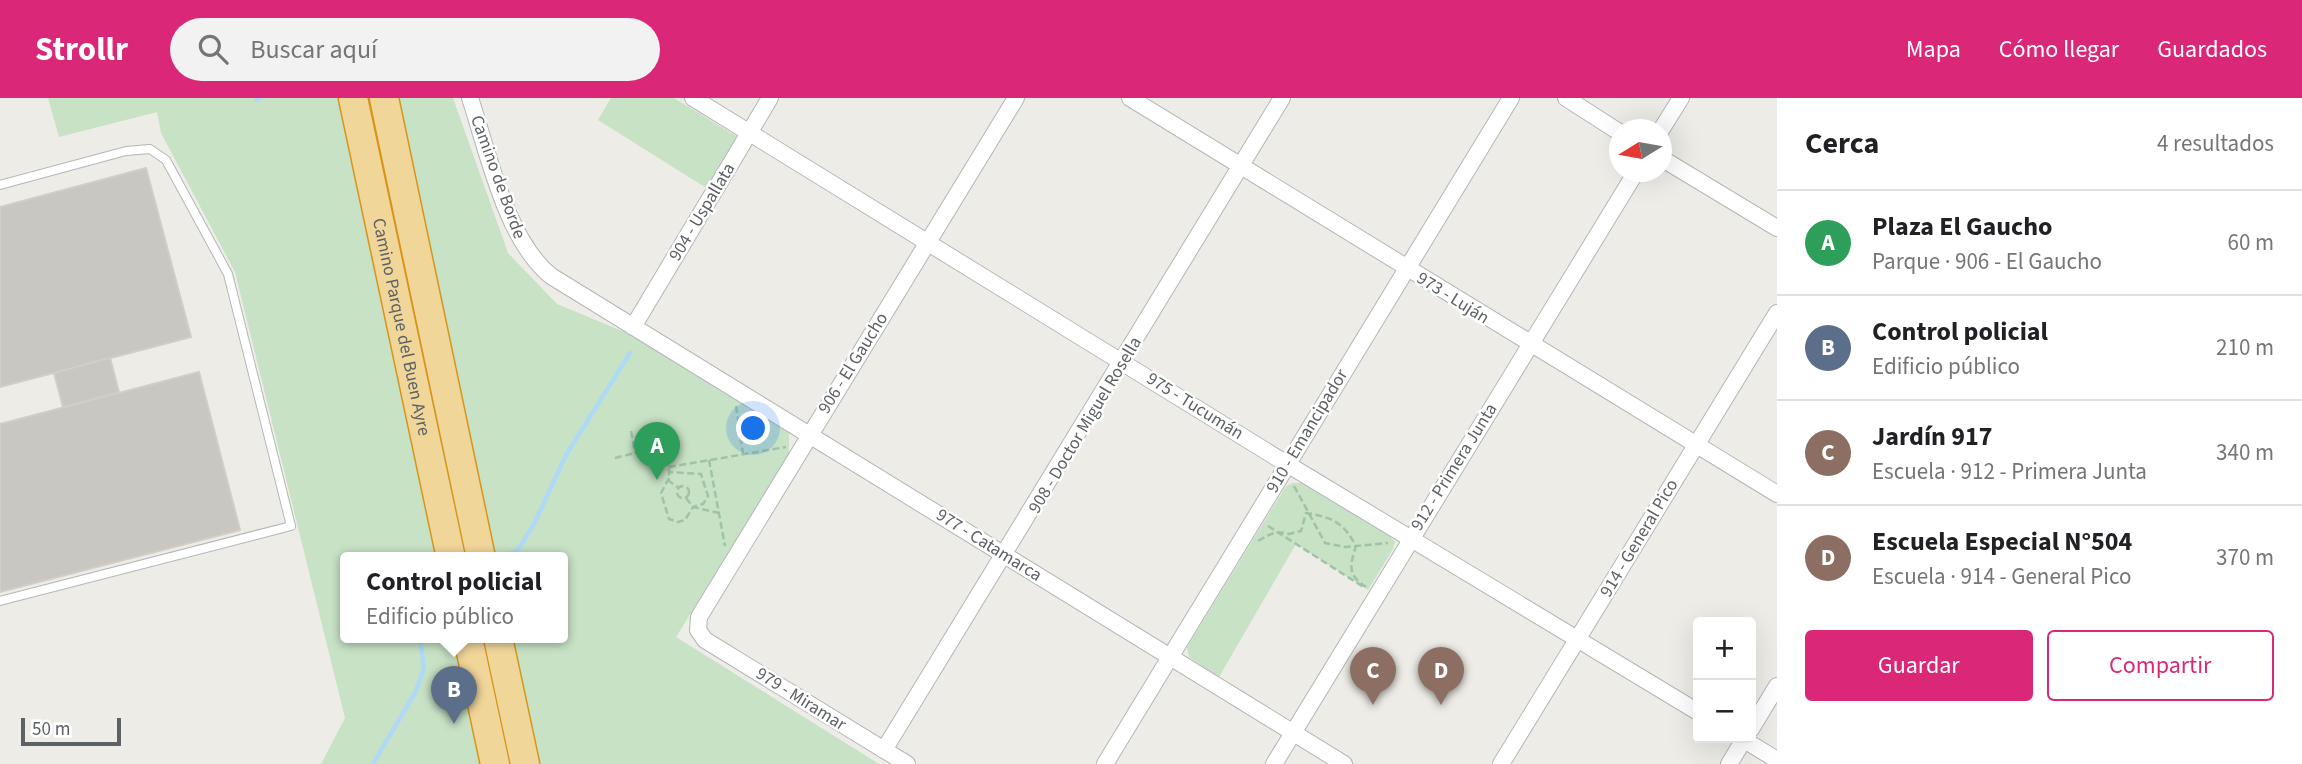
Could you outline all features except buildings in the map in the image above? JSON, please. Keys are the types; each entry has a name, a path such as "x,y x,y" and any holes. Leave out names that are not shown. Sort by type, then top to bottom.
{"highway":[{"name":"Camino Parque del Buen Ayre","path":"353,98 450,552"},
{"name":"Camino Parque del Buen Ayre","path":"384,98 480,552"},
{"path":"469,643 495,764"},
{"path":"499,643 525,764"}],"street":[{"name":"Camino de Borde","path":"470,98 516,233 529,256 551,276 633,327"},
{"name":"975 - Tucumán","path":"693,98 1125,361 1402,540 1579,638 1693,709"},
{"name":"904 - Uspallata","path":"633,327 770,98"},
{"name":"906 - El Gaucho","path":"698,630 699,617 1016,98"},
{"name":"973 - Luján","path":"1130,98 1528,345 1777,494"},
{"name":"908 - Doctor Miguel Rosella","path":"884,750 1125,361 1282,98"},
{"name":"910 - Emancipador","path":"1105,764 1511,98"},
{"path":"1566,98 1609,126"},
{"path":"1668,119 1681,98"},
{"path":"1672,165 1777,228"},
{"name":"912 - Primera Junta","path":"1274,764 1402,540 1630,182"},
{"name":"914 - General Pico","path":"1501,764 1777,313"},
{"name":"977 - Catamarca","path":"633,327 1345,764"},
{"name":"979 - Miramar","path":"698,630 705,640 907,764"},
{"path":"1756,719 1777,686"},
{"path":"1729,764 1741,743"},
{"path":"1754,743 1777,760"}],"lane":[{"path":"0,186 126,150 150,149 166,160 228,274 291,526 0,601"}],"path":[{"path":"743,454 735,403 747,410"},
{"path":"631,431 635,453"},
{"path":"669,467 793,446 786,457"},
{"path":"615,458 635,453 658,453 669,467 669,472 669,478 661,493 671,521 684,520 693,507 708,499 704,477 698,473 669,472"},
{"path":"709,460 727,556"},
{"path":"669,478 679,488 687,488 689,493 686,498"},
{"path":"1293,483 1306,513 1325,543 1333,547 1402,540"},
{"path":"679,488 679,497 686,498 693,507 719,513"},
{"path":"1258,542 1277,532 1289,534 1301,531 1306,513"},
{"path":"1263,523 1369,589 1357,581 1351,572 1350,563 1356,546 1348,530 1338,521 1306,513"}],"green space":[{"path":"48,98 453,98 508,253 557,304 627,333 789,433 789,454 676,637 879,764 321,764 345,718 235,272 161,133 157,112 59,137"},
{"path":"611,98 674,98 739,138 708,189 598,120"},
{"path":"1301,483 1388,534 1395,542 1393,549 1368,590 1296,544 1219,677 1189,657 1187,647 1286,486"}],"waterway":[{"path":"514,552 534,524 566,455 630,353"},
{"path":"373,764 416,691 424,668 421,643"}],"place":[{"name":"Plaza El Gaucho","path":"657,480"},
{"name":"Jardín 917","path":"1373,705"},
{"name":"Escuela Especial N°504","path":"1441,705"},
{"name":"Control policial","path":"454,724"}]}
